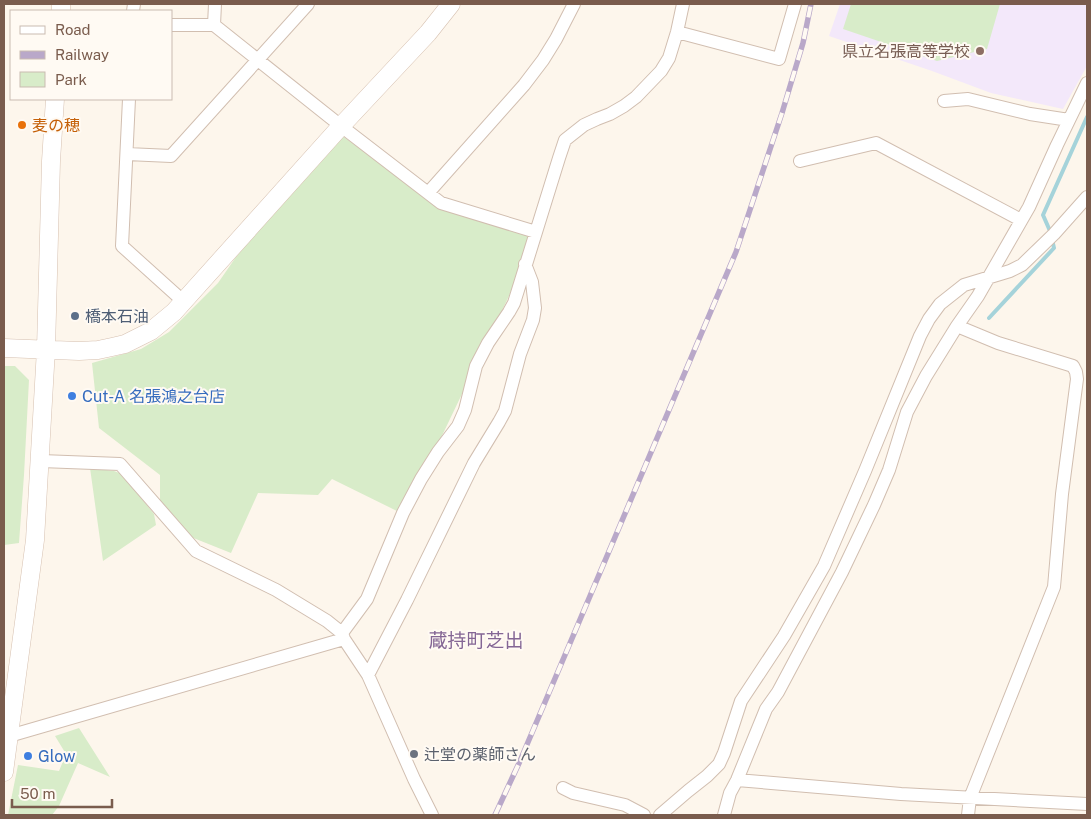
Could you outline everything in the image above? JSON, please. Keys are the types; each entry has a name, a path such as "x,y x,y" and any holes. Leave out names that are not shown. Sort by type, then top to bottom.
{"street":[{"path":"214,25 215,4"},
{"path":"127,154 171,156 308,4"},
{"path":"4,348 98,350 125,344 151,331 164,321 340,126 428,33 451,4"},
{"path":"428,193 529,79 556,39 574,4"},
{"path":"6,736 343,636 367,599 403,513 421,479 438,452 458,426 465,410 476,366 492,336 514,303 565,140 584,125 624,106 636,97 661,71 669,58 683,4"},
{"path":"677,32 779,59 794,4"},
{"path":"172,25 214,25 340,126 441,203 536,232"},
{"path":"724,815 730,793 766,709 778,692 833,589 874,505 889,470 906,412 926,376 989,277 1029,207 1087,83"},
{"path":"944,101 968,99 1030,114 1069,120"},
{"path":"4,772 6,736 36,540 46,349 51,162 55,100"},
{"path":"129,100 122,246 183,301"},
{"path":"800,162 876,143 1021,220"},
{"path":"660,815 719,764 741,701 784,636 824,566 920,336 929,319 940,304 964,285 1010,272 1022,265 1051,238 1087,196"},
{"path":"368,674 474,462 505,411 520,354 533,320 535,308 532,282 525,264"},
{"path":"957,326 998,344 1073,366 1076,372 1062,494 1054,587 970,798 968,815"},
{"path":"41,461 120,464 196,551 276,590 327,621 343,636 368,674 414,779 432,815"},
{"path":"737,780 970,798 1087,804"},
{"path":"563,788 573,793 625,805 644,815"}],"shaded area":[{"name":"県立名張高等学校","path":"840,4 1087,4 1087,66 1063,109 991,93 829,36"}],"green space":[{"path":"851,4 1000,4 987,49 937,61 843,29"},
{"path":"341,135 441,207 535,236 508,298 438,444 399,512 332,479 318,495 258,493 231,553 191,537 160,502 160,475 99,428 92,363 141,349 169,332 218,283 236,257 290,192"},
{"path":"4,366 15,366 29,380 19,543 4,545"},
{"path":"90,468 122,474 154,514 156,525 103,561"},
{"path":"79,728 110,777 78,763 59,806 52,815 8,815 18,765 59,771 66,754 55,736"}],"waterway":[{"path":"989,318 1054,248 1050,231 1043,215 1087,117"}],"railway":[{"path":"495,815 520,761 736,252 782,113 803,43 811,4"}],"place":[{"name":"県立名張高等学校","path":"980,51"},
{"name":"麦の穂","path":"22,125"},
{"name":"橋本石油","path":"75,316"},
{"name":"Cut-A 名張鴻之台店","path":"72,396"},
{"name":"辻堂の薬師さん","path":"414,754"},
{"name":"Glow","path":"28,756"}],"district":[{"name":"蔵持町芝出","path":"476,640"}]}
